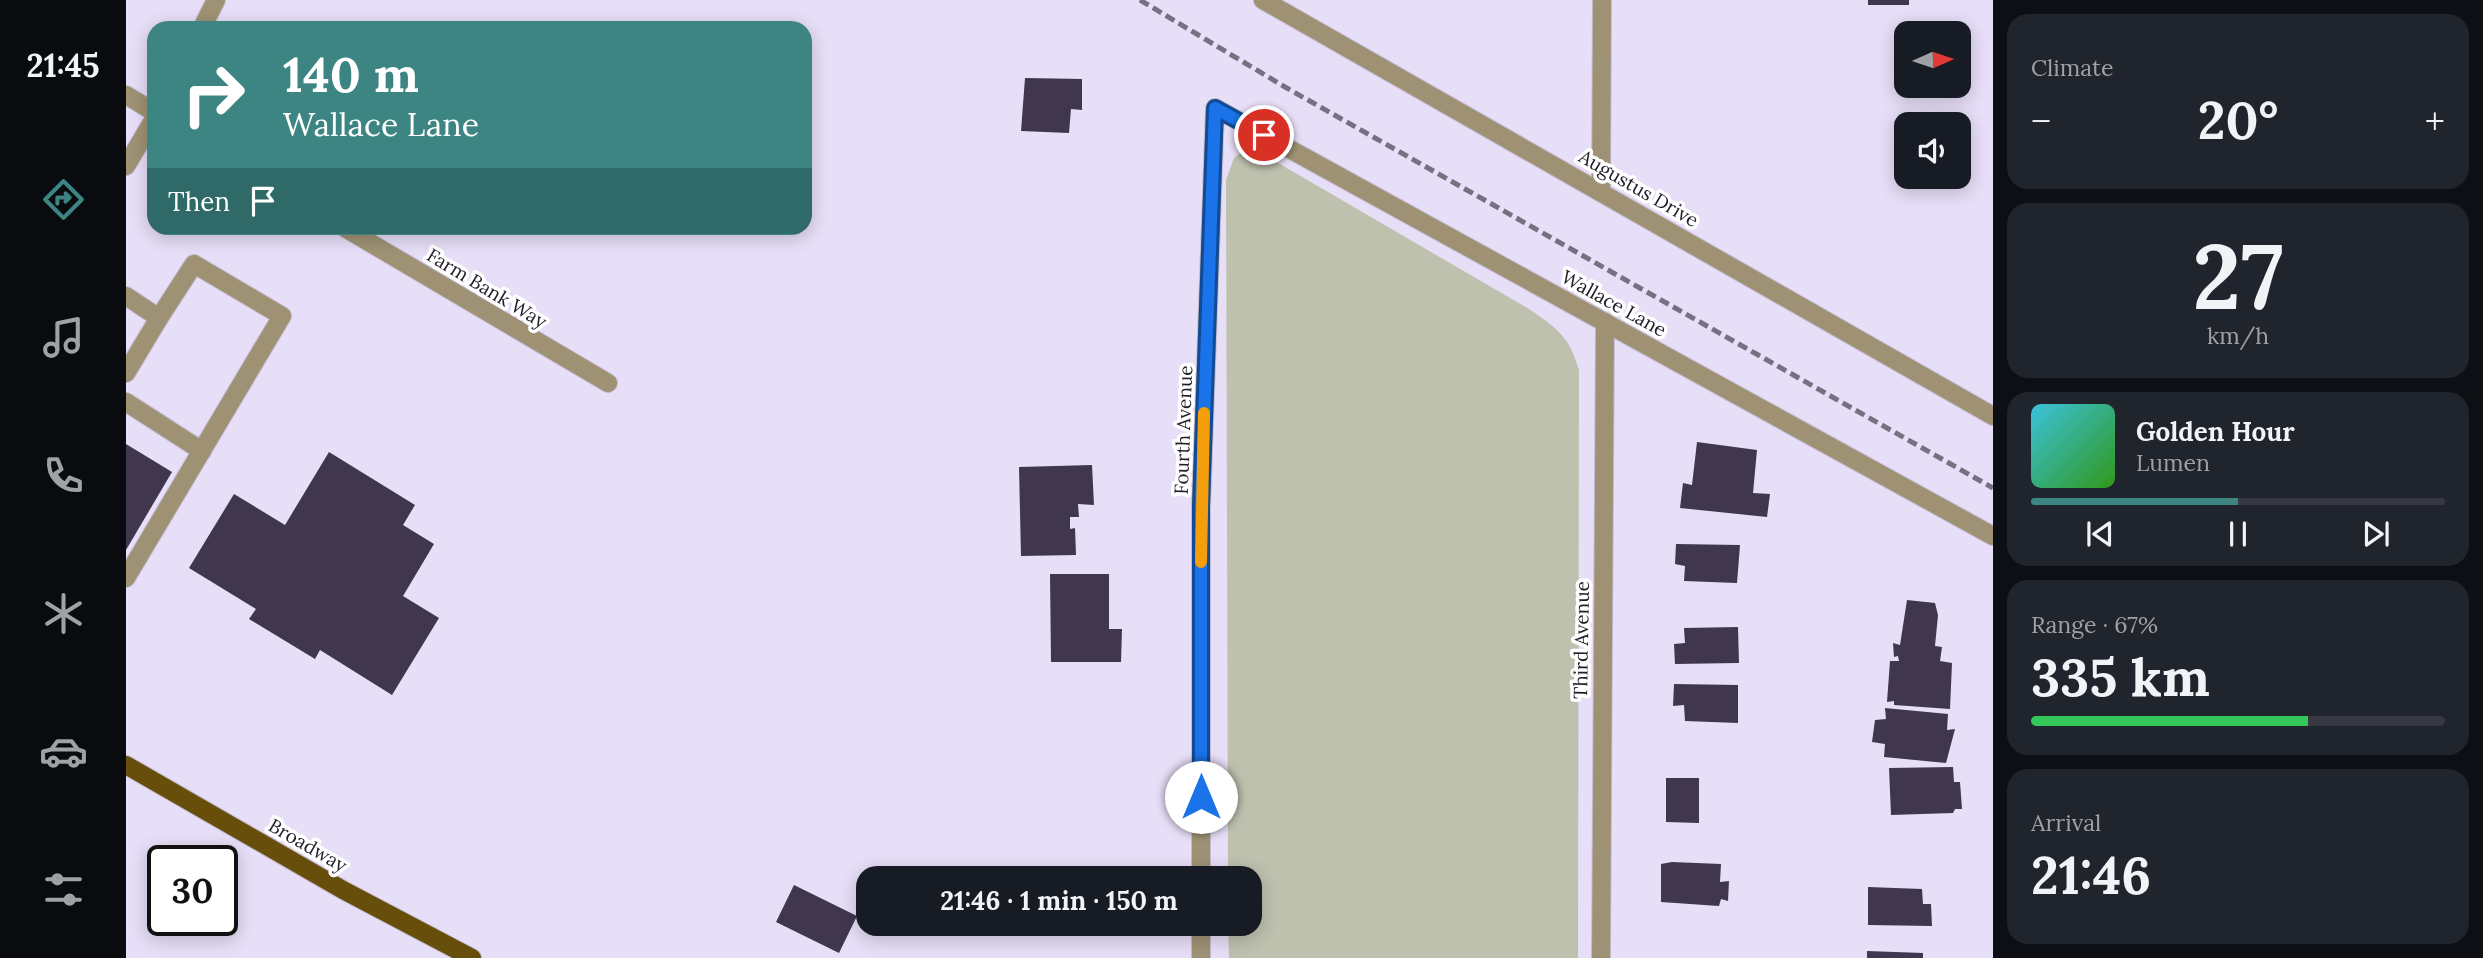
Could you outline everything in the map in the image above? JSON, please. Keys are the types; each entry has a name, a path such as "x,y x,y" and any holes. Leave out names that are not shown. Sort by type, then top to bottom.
{"main road":[{"name":"Broadway","path":"126,765 343,890 472,958"}],"street":[{"path":"206,21 216,0"},
{"name":"Augustus Drive","path":"1263,0 1993,416"},
{"path":"1601,191 1602,0"},
{"path":"126,95 147,108"},
{"name":"Wallace Lane","path":"1215,108 1993,536"},
{"name":"Fourth Avenue","path":"1201,866 1201,506 1215,108"},
{"path":"126,166 147,131"},
{"name":"Farm Bank Way","path":"357,235 608,383"},
{"path":"126,373 194,264 282,316 126,578"},
{"path":"126,296 159,318"},
{"name":"Third Avenue","path":"1601,958 1605,322"},
{"path":"126,402 202,451"},
{"path":"1201,936 1201,958"}],"green space":[{"path":"1249,146 1529,309 1561,334 1575,358 1579,370 1578,958 1229,958 1228,936 1262,936 1262,866 1228,866 1226,180 1234,158"}],"building":[{"path":"1868,0 1909,0 1909,5 1868,5"},
{"path":"1025,78 1082,79 1082,110 1071,109 1069,133 1021,131"},
{"path":"1697,442 1757,450 1753,493 1770,494 1767,517 1680,508 1683,483 1692,485"},
{"path":"126,444 172,472 126,550"},
{"path":"329,452 415,505 403,525 434,544 403,596 439,618 392,695 320,650 315,659 249,619 256,609 189,568 234,494 285,525"},
{"path":"1092,465 1094,505 1078,504 1079,517 1070,517 1070,529 1075,528 1076,555 1021,556 1019,467"},
{"path":"1676,544 1740,545 1737,583 1684,581 1685,566 1675,564"},
{"path":"1050,574 1109,574 1109,629 1122,629 1121,662 1051,662"},
{"path":"1907,600 1935,603 1938,615 1935,646 1942,647 1940,661 1952,663 1950,709 1894,705 1894,701 1887,702 1890,661 1899,661 1898,656 1894,657 1893,643 1900,645"},
{"path":"1738,627 1739,663 1675,664 1674,644 1685,643 1684,628"},
{"path":"1674,684 1738,685 1738,723 1685,721 1684,705 1673,706"},
{"path":"1885,708 1948,714 1947,730 1955,729 1946,763 1884,757 1885,744 1872,742 1875,720 1886,719"},
{"path":"1953,767 1954,782 1960,782 1962,809 1955,809 1953,813 1891,815 1889,768"},
{"path":"1666,778 1699,778 1699,823 1666,822"},
{"path":"1661,864 1721,864 1720,882 1729,881 1728,901 1721,899 1719,906 1661,902"},
{"path":"794,885 856,916 839,953 776,922"},
{"path":"1868,887 1922,889 1923,904 1931,904 1932,926 1868,925"},
{"path":"1867,951 1923,953 1923,958 1867,958"}],"railway":[{"path":"1140,0 1285,87 1993,488"}],"slow traffic":[{"path":"1201,562 1204,413"}],"route":[{"path":"1201,797 1201,506 1215,108 1264,135"}]}
